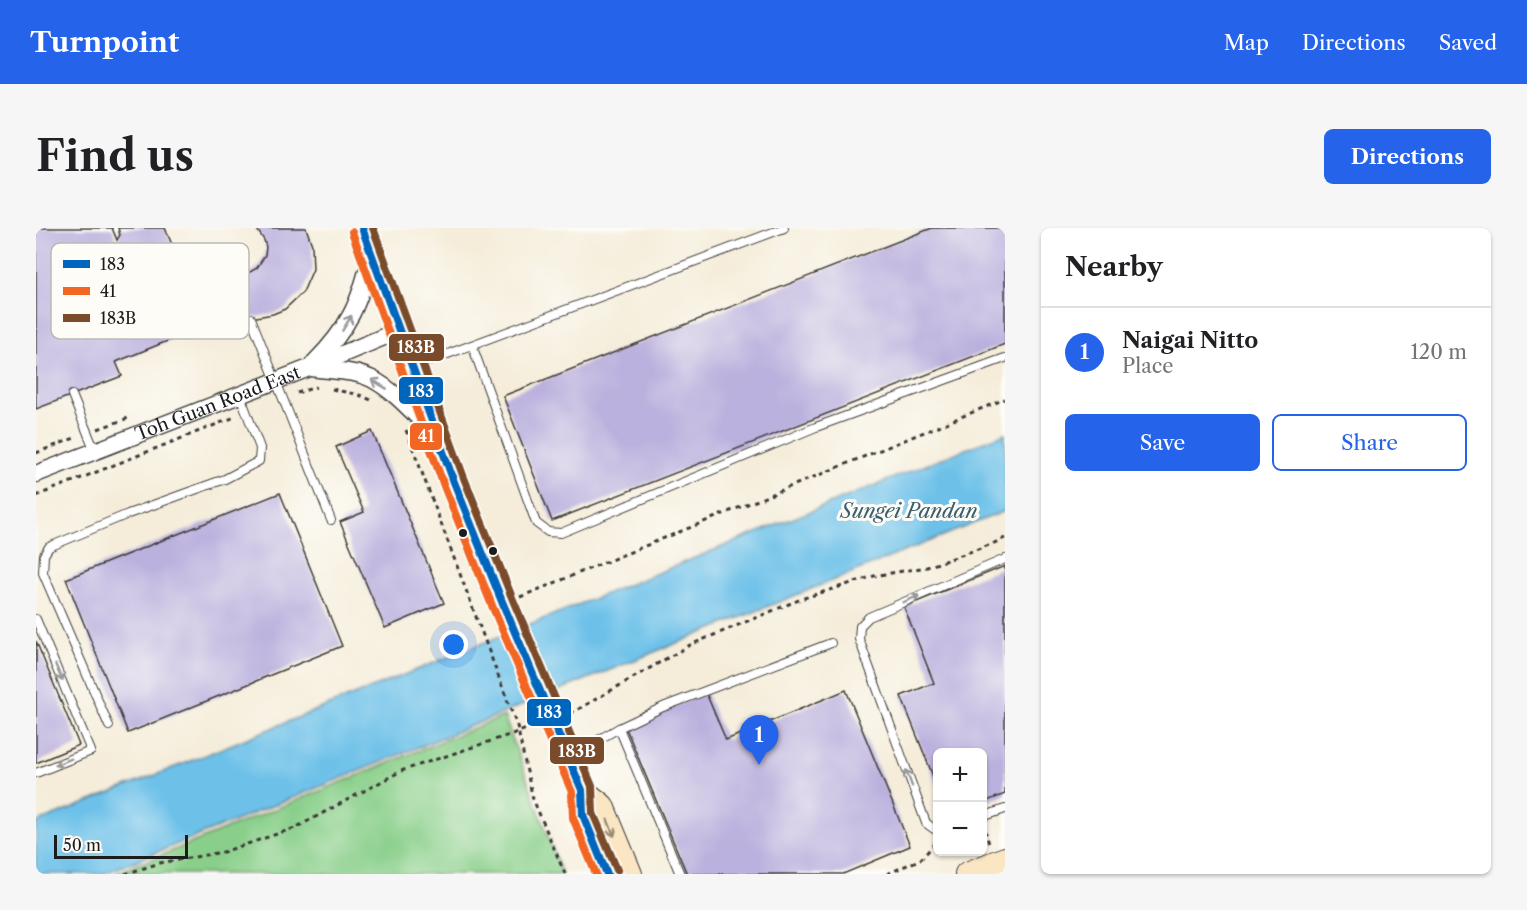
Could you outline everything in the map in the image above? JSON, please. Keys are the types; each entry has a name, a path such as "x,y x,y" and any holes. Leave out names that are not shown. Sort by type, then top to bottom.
{"street":[{"path":"362,228 411,368 505,608 582,790 583,815 607,874"},
{"path":"309,368 333,344 358,304 371,255"},
{"name":"Toh Guan Road East","path":"36,474 398,331"},
{"path":"309,368 349,373 372,379 388,389 438,436"},
{"path":"582,790 602,806 630,874"},
{"path":"968,874 1005,859"}],"lane":[{"path":"411,368 784,228"},
{"path":"251,318 331,519"},
{"path":"472,345 536,523 548,532 561,533 816,428 1005,358"},
{"path":"72,395 95,452"},
{"path":"109,726 44,573 44,555 49,547 128,514 225,479 259,460 260,447 240,395"},
{"path":"933,828 926,823 859,639 860,626 869,617 1005,559"},
{"path":"36,620 91,751 36,773"},
{"path":"567,758 619,728 663,707 831,643"},
{"path":"619,728 680,874"},
{"path":"987,815 1005,809"}],"path":[{"path":"505,608 1005,399"},
{"path":"36,453 141,413"},
{"path":"574,712 690,645 801,598 874,576 927,567 1005,538"},
{"path":"478,622 517,726 533,799 565,874"},
{"path":"125,874 160,863 223,852 295,828 401,771 518,732"},
{"path":"887,874 921,858 933,846"}],"green space":[{"path":"504,716 562,874 115,874"}],"water":[{"name":"Sungei Pandan","path":"1005,433 1005,511 103,874 36,874 36,823"}],"building":[{"path":"36,228 112,228 117,240 120,235 118,228 165,228 171,243 51,243 51,339 173,339 116,362 122,376 36,409"},
{"path":"256,228 306,228 312,245 313,269 303,292 285,309 273,314 249,318 249,272 257,268 265,255 266,247"},
{"path":"932,228 1005,228 1005,344 552,521 503,396"},
{"path":"372,431 444,603 385,628 340,522 364,512 336,447"},
{"path":"280,493 342,646 128,733 66,579"},
{"path":"1005,566 1005,794 987,801 987,748 933,748 933,776 901,696 934,683 904,607"},
{"path":"36,641 79,745 36,763"},
{"path":"846,690 910,846 843,874 687,874 625,726 706,693 726,740"}],"transit line":[{"name":"183","path":"362,228 454,482 582,790 583,815 607,874"},
{"name":"183B","path":"373,228 464,478 592,786 593,813 617,870"},
{"name":"41","path":"352,232 444,486 493,608 572,792 573,818 596,874"}],"place":[{"name":"Naigai Nitto","path":"759,765"}]}
